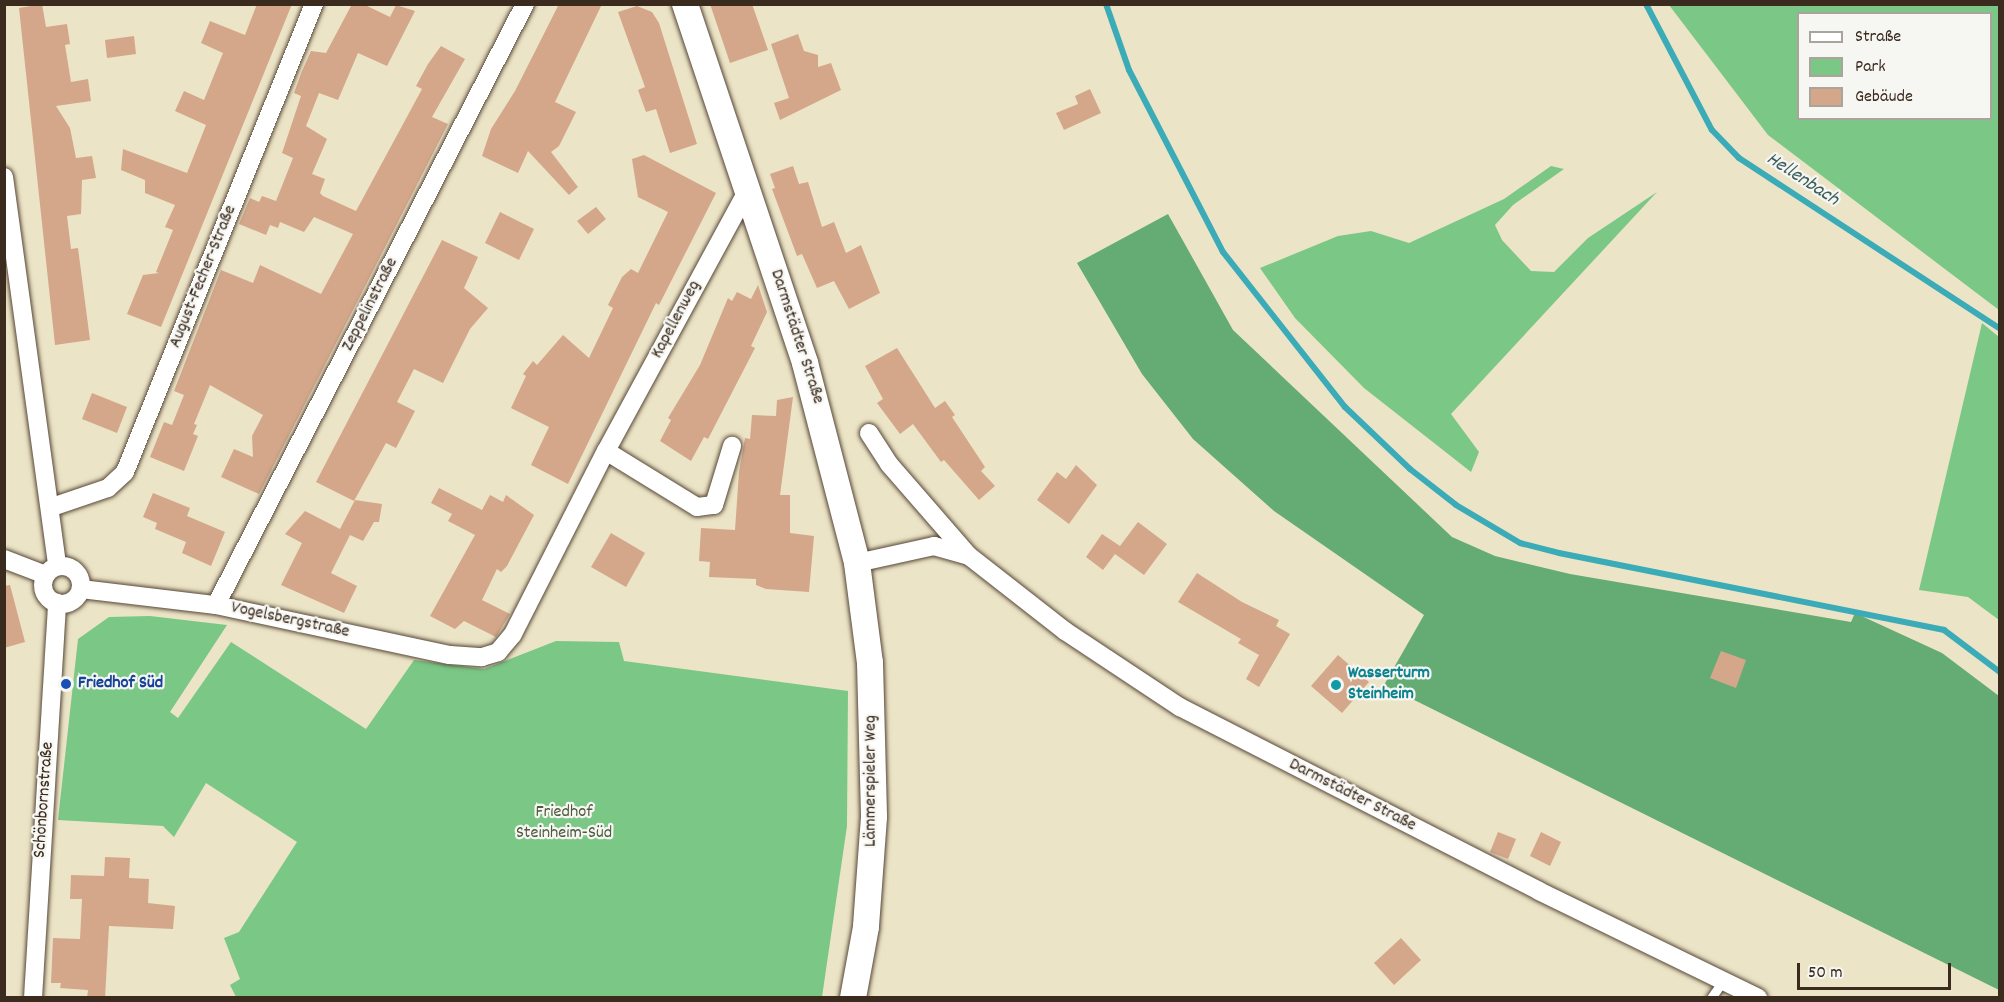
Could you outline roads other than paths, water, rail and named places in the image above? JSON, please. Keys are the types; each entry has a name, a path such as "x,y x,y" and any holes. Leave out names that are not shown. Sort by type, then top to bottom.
{"street":[{"name":"August-Fecher-Straße","path":"52,507 108,488 128,466 314,4"},
{"name":"Zeppelinstraße","path":"216,605 525,4"},
{"name":"Darmstädter Straße","path":"684,4 748,189 825,428 857,563 934,546 969,556"},
{"name":"Schönbornstraße","path":"4,177 52,507 52,570 45,592 57,603 33,998"},
{"name":"Kapellenweg","path":"498,652 513,634 606,451 748,189"},
{"name":"Darmstädter Straße","path":"869,433 889,464 969,556 1065,631 1180,707 1539,891 1758,998"},
{"path":"606,451 697,507 714,505 732,446"},
{"path":"4,559 52,570 74,569 81,579 81,589 74,600 57,603"},
{"name":"Lämmerspieler Weg","path":"853,998 866,927 874,806 870,663 857,563"},
{"name":"Vogelsbergstraße","path":"81,589 216,605 450,655 482,657 498,652"}],"lane":[{"path":"1711,998 1723,981"}],"waterway":[{"path":"1106,4 1129,70 1223,252 1345,407 1410,469 1456,505 1520,543 1559,553 1944,630 2000,672"},
{"name":"Hellenbach","path":"1646,4 1712,130 1739,158 2000,329"}],"place":[{"name":"Friedhof Süd","path":"66,684"},
{"name":"Wasserturm Steinheim","path":"1336,685"}],"park label":[{"name":"Friedhof Steinheim-Süd","path":"564,824"}]}
